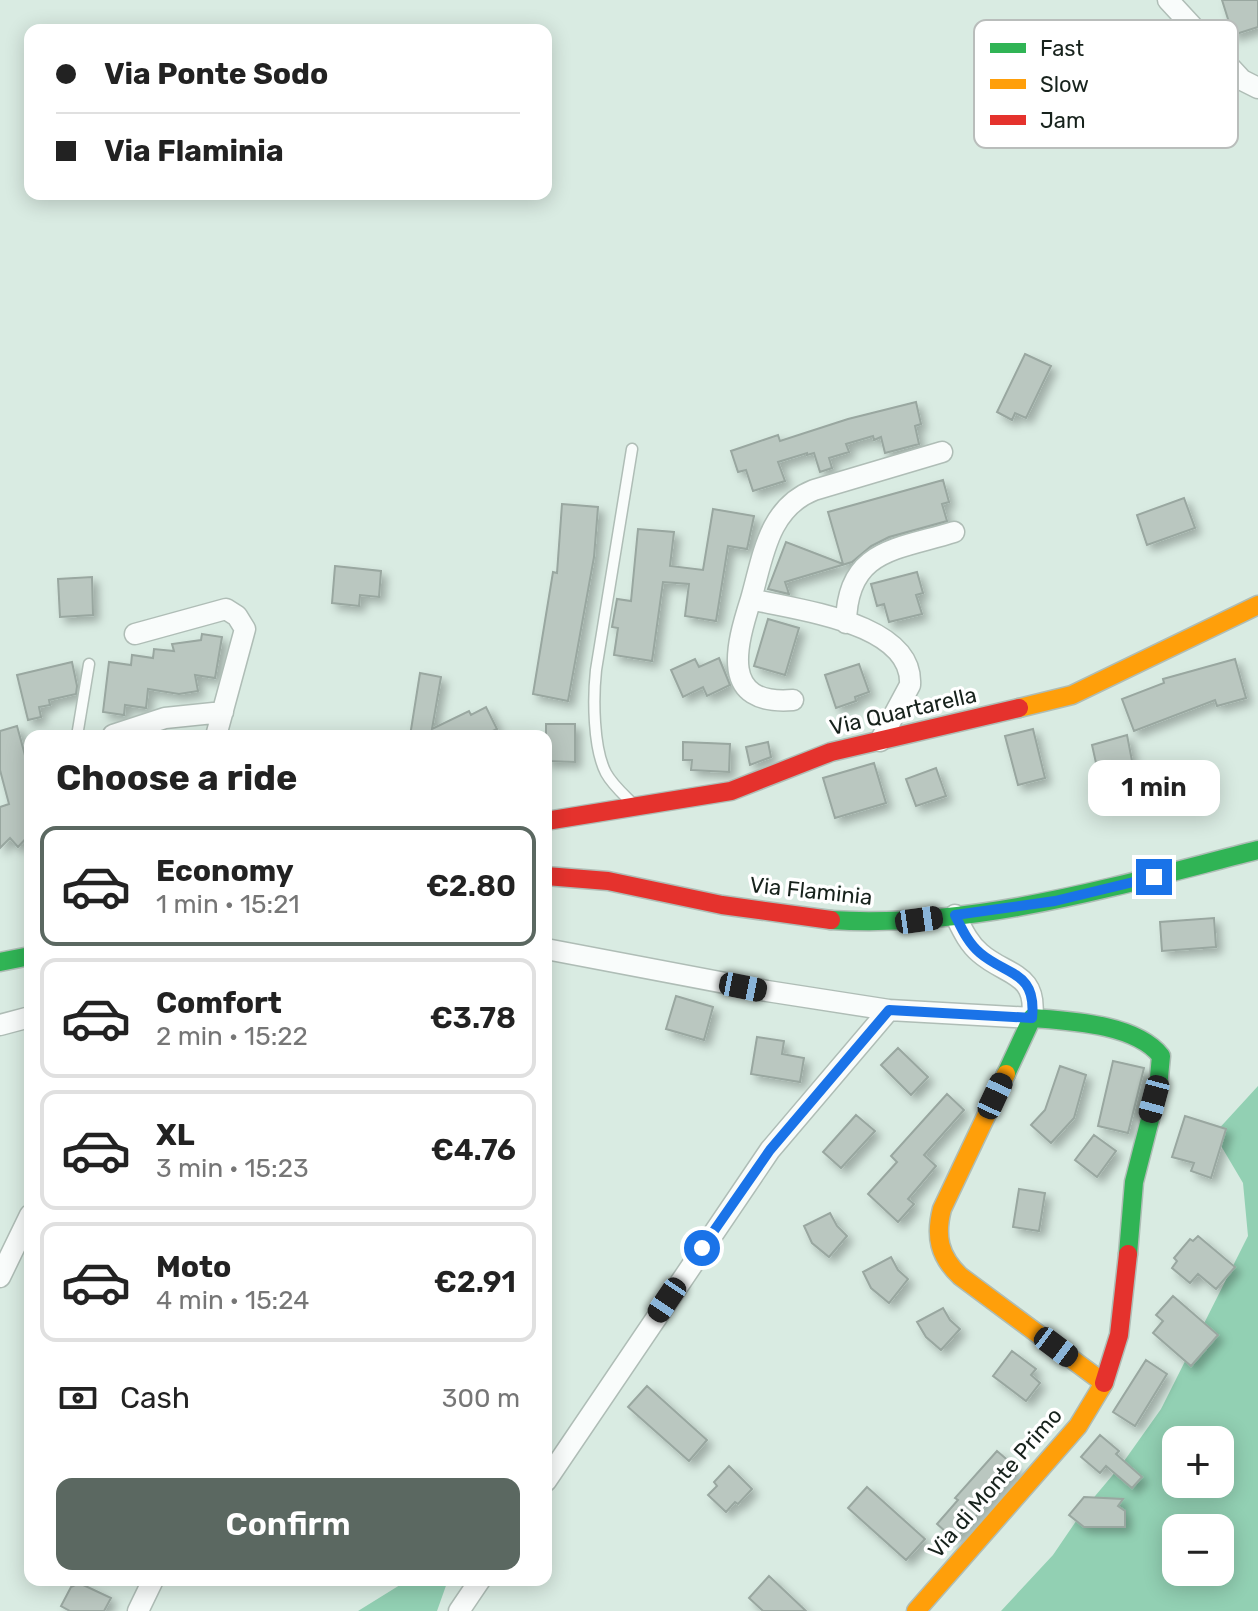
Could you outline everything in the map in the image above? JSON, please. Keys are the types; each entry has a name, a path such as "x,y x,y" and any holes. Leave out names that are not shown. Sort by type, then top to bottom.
{"street":[{"path":"1168,0 1186,20"},
{"path":"1238,76 1258,88"},
{"path":"793,700 762,699 751,692 741,678 737,646 774,524 794,500 814,490 942,452"},
{"path":"846,623 849,590 862,567 885,553 954,532"},
{"path":"751,599 868,629 887,640 900,655 910,676 909,689 880,741"},
{"name":"Via Quartarella","path":"552,820 741,788 812,758 1072,695 1258,605"},
{"path":"135,634 226,609 237,616 245,629 218,730"},
{"path":"128,730 165,718 223,712"},
{"name":"Via Flaminia","path":"552,876 608,881 722,905 839,923 892,923 1074,897 1258,850"},
{"path":"955,915 975,949 993,963 1018,975 1027,985 1032,1018 942,1209 937,1239 946,1262 960,1276 1104,1383"},
{"path":"552,950 767,991 889,1010 1032,1018"},
{"path":"0,962 24,957"},
{"path":"552,1472 753,1173 889,1010"},
{"name":"Via di Monte Primo","path":"916,1611 1078,1426 1104,1383 1117,1345 1134,1181 1161,1067 1159,1051 1149,1042 1094,1025 1032,1018"},
{"path":"0,1025 24,1019"},
{"path":"0,1277 24,1227"},
{"path":"138,1611 150,1586"},
{"path":"459,1611 476,1586"}],"lane":[{"path":"632,449 596,670 595,697 603,766 614,784 635,806"},
{"path":"78,730 89,664"}],"green space":[{"path":"1258,1086 1258,1611 1001,1611 1053,1555 1161,1409 1248,1236 1243,1183 1214,1134"},
{"path":"398,1586 446,1586 437,1611 358,1611"}],"building":[{"path":"1222,0 1258,0 1258,27 1238,33 1238,20 1228,20"},
{"path":"1025,354 1051,366 1026,418 1015,413 1012,420 997,412"},
{"path":"916,402 921,424 915,426 919,444 885,453 881,437 874,440 873,436 846,444 849,452 829,458 832,468 820,472 814,453 807,453 778,462 785,481 753,491 746,470 738,472 731,451 778,435 780,441 848,419"},
{"path":"943,480 949,502 942,504 947,521 889,537 871,546 852,562 785,582 789,594 768,589 786,542 843,564 828,512"},
{"path":"1184,498 1195,528 1147,545 1137,515"},
{"path":"562,504 598,507 594,557 568,701 533,694 553,572 557,573"},
{"path":"713,509 754,516 747,549 728,546 716,621 685,616 689,584 663,582 652,661 614,655 618,628 612,627 617,599 631,601 638,529 674,532 670,566 703,570"},
{"path":"335,566 381,571 379,597 360,595 359,606 332,603"},
{"path":"917,572 923,593 916,595 922,614 889,622 884,604 877,606 871,584"},
{"path":"92,577 93,615 60,617 58,579"},
{"path":"768,619 799,628 785,675 754,666"},
{"path":"202,634 222,637 215,678 195,675 198,691 179,694 148,689 146,708 125,705 124,715 103,712 109,662 131,665 132,655 153,658 154,649 174,651 172,644 201,640"},
{"path":"719,658 730,685 707,696 703,687 683,697 671,670 695,659 699,667"},
{"path":"1235,659 1246,698 1217,706 1215,700 1134,731 1122,699 1164,683 1163,679"},
{"path":"72,662 76,694 49,700 50,705 39,707 41,717 28,720 17,675"},
{"path":"859,664 869,692 855,697 856,701 836,708 825,675"},
{"path":"420,673 441,677 432,729 469,711 471,715 486,707 497,729 495,730 411,730"},
{"path":"546,724 575,724 575,762 552,761 552,730 546,730"},
{"path":"17,726 24,752 24,840 18,847 10,838 0,848 0,807 9,804 0,770 0,731"},
{"path":"1033,729 1045,778 1018,785 1005,736"},
{"path":"1127,735 1133,766 1098,772 1092,745"},
{"path":"683,742 730,744 729,772 691,770 692,760 683,760"},
{"path":"768,742 771,757 750,765 746,747"},
{"path":"874,763 886,803 835,818 823,778"},
{"path":"936,768 946,796 916,806 906,779"},
{"path":"1214,918 1216,947 1162,951 1160,922"},
{"path":"676,996 713,1007 704,1040 666,1029"},
{"path":"757,1037 784,1041 782,1054 804,1058 800,1082 751,1074"},
{"path":"898,1048 928,1077 911,1095 881,1065"},
{"path":"1113,1061 1144,1068 1128,1133 1098,1126"},
{"path":"1060,1066 1086,1075 1074,1118 1051,1143 1031,1125 1045,1110"},
{"path":"947,1094 964,1110 924,1155 936,1166 908,1199 914,1204 898,1222 868,1194 897,1162 891,1156"},
{"path":"856,1115 875,1131 841,1168 823,1152"},
{"path":"1185,1116 1226,1129 1211,1178 1191,1171 1194,1163 1172,1157"},
{"path":"1094,1135 1116,1151 1097,1177 1075,1160"},
{"path":"1019,1189 1045,1193 1039,1231 1013,1227"},
{"path":"830,1213 847,1236 829,1257 812,1243 804,1226"},
{"path":"1198,1236 1235,1267 1216,1289 1198,1274 1190,1283 1172,1268 1177,1261 1174,1258 1190,1239 1193,1241"},
{"path":"891,1257 898,1270 908,1279 889,1303 871,1288 863,1272"},
{"path":"1173,1296 1218,1335 1191,1366 1153,1333 1163,1321 1156,1315"},
{"path":"943,1308 960,1329 941,1350 926,1337 917,1322"},
{"path":"1012,1351 1036,1369 1031,1375 1040,1383 1026,1401 993,1376"},
{"path":"1146,1360 1167,1374 1135,1426 1113,1412"},
{"path":"647,1386 707,1440 689,1461 628,1407"},
{"path":"1100,1435 1142,1477 1132,1488 1106,1466 1100,1473 1081,1457"},
{"path":"997,1451 1018,1469 955,1540 937,1524 958,1500 955,1498"},
{"path":"729,1466 752,1489 726,1512 708,1495 717,1486 714,1482"},
{"path":"867,1487 925,1539 906,1560 848,1508"},
{"path":"1084,1497 1123,1499 1118,1506 1125,1511 1125,1527 1084,1527 1069,1515"},
{"path":"769,1576 806,1611 763,1611 749,1598"},
{"path":"85,1586 111,1598 104,1611 70,1611 61,1606 71,1587"}],"traffic: fast":[{"path":"831,920 885,921 993,911 1100,890 1258,850"},
{"path":"0,962 24,957"},
{"path":"1006,1074 1032,1018 1083,1023 1119,1031 1150,1045 1161,1056 1158,1088 1134,1182 1128,1254"}],"traffic: slow":[{"path":"1019,708 1072,695 1258,605"},
{"path":"916,1611 1078,1426 1104,1383 960,1276 947,1261 940,1245 942,1209 1006,1074"}],"traffic: jam":[{"path":"552,820 731,791 831,752 1019,708"},
{"path":"552,876 608,881 722,905 831,920"},
{"path":"1104,1383 1119,1335 1128,1254"}],"route":[{"path":"702,1248 770,1150 889,1010 1032,1018 1033,1008 1027,985 1018,975 993,963 975,949 955,915 1055,901 1154,877"}]}
